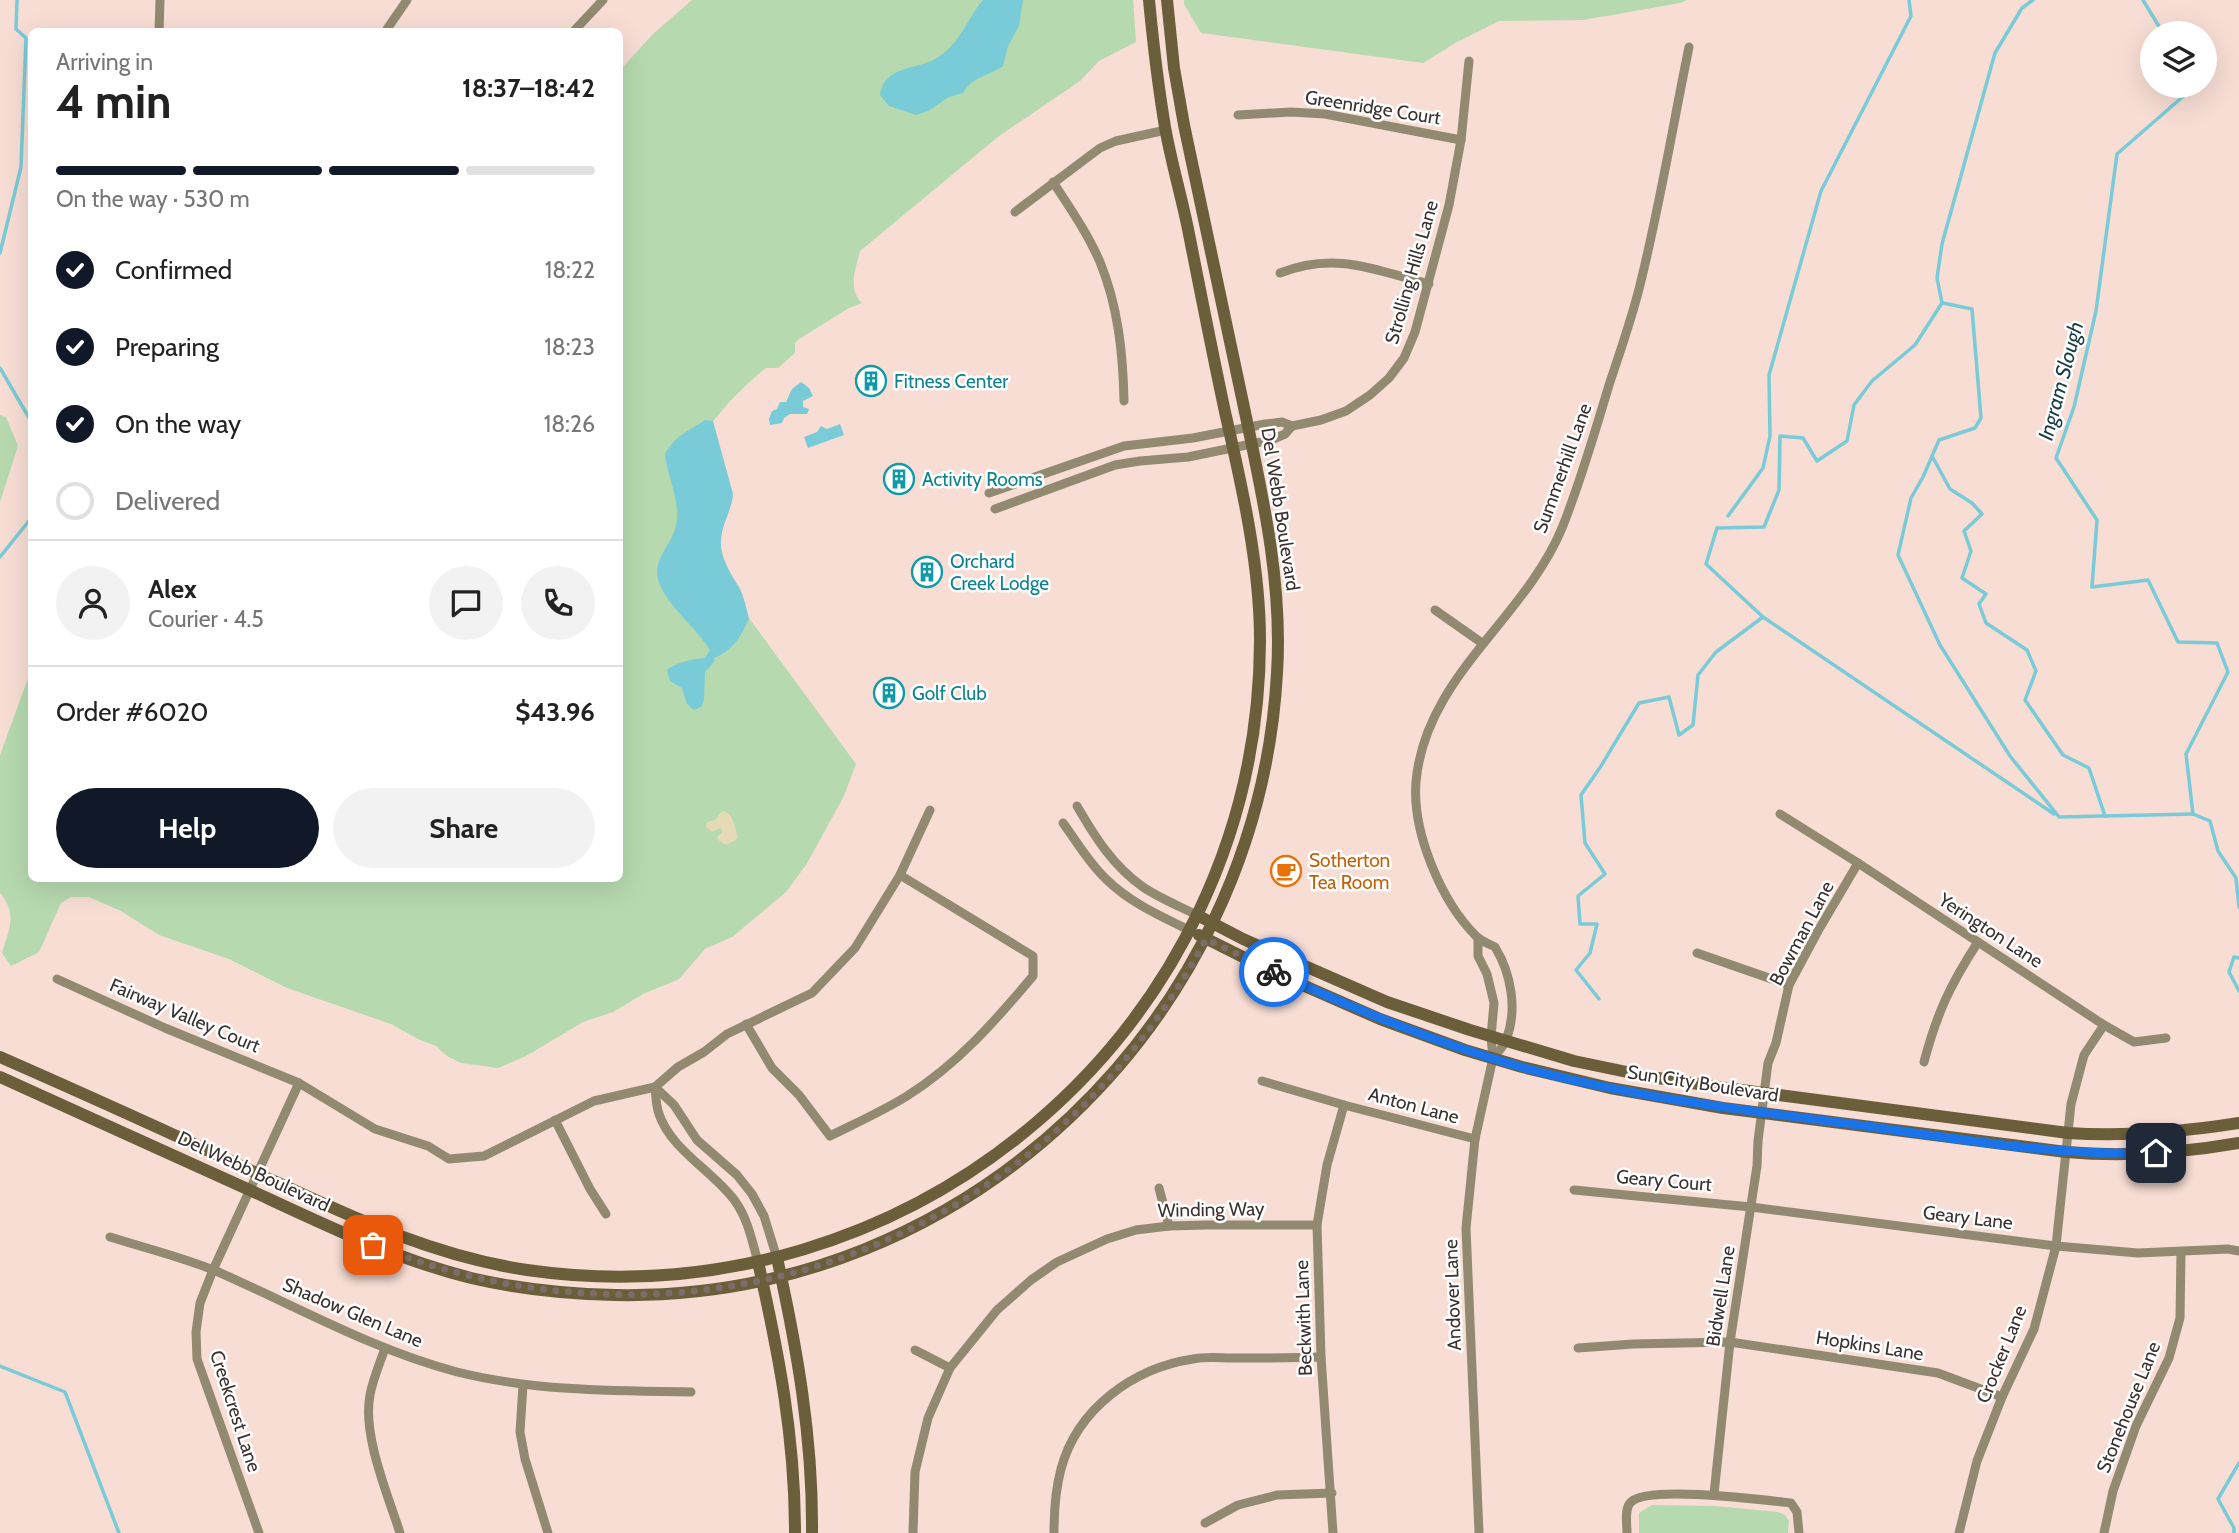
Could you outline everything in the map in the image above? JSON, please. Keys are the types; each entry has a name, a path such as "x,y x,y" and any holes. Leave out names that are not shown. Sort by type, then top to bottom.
{"street":[{"path":"159,28 160,0"},
{"path":"388,28 407,0"},
{"path":"577,28 603,0"},
{"name":"Del Webb Boulevard","path":"0,1077 254,1182 379,1230 454,1254 527,1270 640,1277 707,1272 777,1258 844,1237 905,1211 965,1177 1022,1135 1070,1092 1115,1044 1143,1006 1197,915 1234,820 1256,708 1260,646 1251,538 1166,130 1149,0"},
{"name":"Del Webb Boulevard","path":"0,1057 254,1182 335,1230 397,1255 472,1278 577,1293 641,1295 699,1291 781,1277 850,1255 915,1226 976,1190 1036,1148 1083,1105 1129,1055 1176,990 1206,939 1238,866 1255,812 1269,747 1277,677 1278,625 1270,535 1184,125 1174,68 1167,0"},
{"name":"Summerhill Lane","path":"1493,1058 1506,1041 1512,1017 1509,981 1494,947 1478,938 1459,915 1439,882 1425,849 1418,818 1416,783 1423,743 1436,711 1482,643 1539,569 1560,531 1578,485 1641,282 1689,47"},
{"name":"Strolling Hills Lane","path":"989,493 1124,446 1179,440 1282,422 1292,426 1321,420 1346,411 1389,378 1404,358 1429,285 1449,205 1461,140 1469,61"},
{"name":"Greenridge Court","path":"1238,115 1291,112 1325,114 1461,140"},
{"path":"1015,212 1100,148 1116,141 1166,130"},
{"path":"1053,182 1083,228 1100,263 1112,300 1124,360 1124,401"},
{"path":"1280,273 1300,265 1329,262 1356,264 1429,285"},
{"name":"Strolling Hills Lane","path":"995,509 1115,465 1188,457 1251,444 1285,434 1292,426"},
{"path":"1436,610 1482,643"},
{"path":"1077,806 1106,852 1131,878 1197,915"},
{"path":"655,1087 678,1067 727,1034 812,993 855,948 900,875 930,810"},
{"name":"Yerington Lane","path":"1780,814 2104,1025 2134,1042 2166,1038"},
{"path":"1063,822 1092,864 1113,886 1136,903 1189,930"},
{"name":"Bowman Lane","path":"1763,1103 1768,1063 1776,1043 1789,985 1858,863"},
{"path":"746,1024 772,1068 799,1095 830,1136 906,1096 948,1067 986,1032 1033,976 1033,956 900,875"},
{"name":"Sun City Boulevard","path":"1197,915 1387,1002 1492,1037 1613,1069 1763,1103 2067,1142 2101,1135 2155,1134 2239,1123"},
{"name":"Sun City Boulevard","path":"1189,930 1265,968 1424,1036 1493,1058 1623,1090 1763,1103 2067,1142 2098,1154 2156,1153 2239,1143"},
{"name":"Summerhill Lane","path":"1478,938 1478,956 1488,974 1493,994 1493,1058"},
{"path":"1924,1062 1934,1022 1957,974 1978,942"},
{"path":"1696,953 1789,985"},
{"name":"Fairway Valley Court","path":"57,979 299,1083 375,1129 428,1146 449,1159 484,1156 594,1101 655,1087"},
{"name":"Crocker Lane","path":"1959,1533 1977,1461 2002,1397 2034,1329 2056,1246 2071,1104 2084,1055 2104,1025"},
{"name":"Andover Lane","path":"1479,1533 1466,1228 1475,1139 1493,1058"},
{"name":"Anton Lane","path":"1262,1081 1475,1139"},
{"name":"Creekcrest Lane","path":"259,1533 197,1359 196,1332 200,1303 213,1270 299,1083"},
{"path":"655,1087 674,1105 697,1140 737,1175 764,1216 790,1314 806,1415 812,1533"},
{"path":"655,1087 659,1114 668,1130 684,1151 723,1186 737,1203 747,1223 781,1366 793,1468 795,1533"},
{"name":"Bidwell Lane","path":"1714,1494 1730,1342 1751,1207 1763,1103"},
{"name":"Beckwith Lane","path":"1334,1533 1321,1357 1317,1226 1327,1165 1344,1105"},
{"path":"555,1120 590,1189 606,1214"},
{"path":"1159,1188 1169,1226"},
{"name":"Geary Court","path":"1574,1190 1751,1207"},
{"name":"Geary Lane","path":"1751,1207 2056,1246 2138,1253 2228,1249 2239,1251"},
{"name":"Winding Way","path":"914,1533 915,1472 928,1418 950,1368 997,1310 1031,1280 1057,1262 1107,1239 1136,1230 1169,1226 1317,1226"},
{"name":"Shadow Glen Lane","path":"110,1237 213,1270 385,1348 456,1371 523,1385 613,1391 691,1392"},
{"name":"Stonehouse Lane","path":"2104,1533 2113,1491 2136,1426 2169,1358 2180,1318 2181,1252"},
{"name":"Hopkins Lane","path":"1578,1348 1730,1342 1938,1373 2002,1397"},
{"path":"385,1348 370,1396 369,1419 372,1442 400,1533"},
{"path":"915,1350 950,1368"},
{"path":"1054,1533 1056,1491 1061,1467 1073,1439 1094,1408 1125,1384 1159,1365 1195,1358 1321,1357"},
{"path":"523,1385 520,1432 525,1459 548,1533"},
{"path":"1205,1523 1251,1501 1277,1495 1332,1493"},
{"path":"1627,1533 1628,1506 1633,1499 1647,1496 1714,1494 1791,1503 1797,1512 1798,1533"}],"green space":[{"path":"692,0 1133,0 1136,42 1099,61 1080,81 999,136 860,251 854,285 857,297 862,303 849,308 799,339 795,343 795,353 778,368 766,368 756,376 713,421 705,547 749,618 856,764 844,796 806,865 786,892 732,937 705,949 679,979 643,994 613,1012 583,1022 526,1056 498,1068 461,1063 436,1046 391,1024 287,988 229,959 159,935 121,911 89,897 71,897 61,903 39,952 11,966 2,953 10,915 6,901 0,893 0,755 28,678 28,882 623,882 623,67 654,33"},
{"path":"1184,0 1687,0 1583,20 1499,21 1423,63 1201,33"},
{"path":"0,415 6,417 18,446 0,502"},
{"path":"1652,1505 1715,1506 1778,1512 1785,1515 1789,1521 1788,1533 1639,1533 1639,1513"}],"sand":[{"path":"722,811 731,817 738,837 726,845 718,840 717,837 723,831 720,828 712,832 706,827 707,822 715,820"}],"water":[{"path":"983,0 1023,0 1019,26 1008,46 1003,66 976,80 963,93 949,97 928,111 916,115 889,106 880,95 887,79 944,53 957,39"},
{"path":"801,382 809,388 813,396 803,401 803,407 809,409 807,414 790,414 782,423 770,425 772,411 777,409 780,402 786,402 792,389"},
{"path":"705,420 713,421 733,494 721,535 722,554 741,591 749,618 736,642 726,652 714,658 714,662 705,672 704,700 701,707 694,710 687,704 682,688 670,681 667,670 685,661 705,658 710,650 665,594 657,569 677,520 676,501 665,454 678,438"},
{"path":"840,424 844,435 808,448 804,437 817,432 821,426 827,429"}],"waterway":[{"path":"0,253 21,167 26,38 16,29 17,0"},
{"path":"1728,516 1763,468 1770,436 1769,375 1821,191 1911,16 1909,0"},
{"path":"1599,999 1576,970 1590,953 1597,924 1580,924 1578,896 1605,874 1585,843 1581,795 1639,703 1669,697 1679,735 1693,725 1698,675 1716,652 1763,617 1706,564 1717,528 1764,527 1779,490 1780,436 1803,438 1817,461 1847,441 1854,405 1872,381 1915,345 1942,303 1937,278 1942,244 1995,53 2022,8 2033,0"},
{"name":"Ingram Slough","path":"2143,0 2156,21"},
{"name":"Ingram Slough","path":"2181,98 2117,154 2096,311 2074,407 2056,458 2097,520 2092,587 2148,580 2178,642 2217,643 2228,672 2186,754 2193,814 2210,821 2218,851 2236,878 2239,907"},
{"path":"1943,303 1972,309 1981,418 1975,428 1939,440 1911,498 1898,555 1940,645 2010,756 2059,817 2193,814"},
{"path":"0,368 28,416"},
{"path":"1932,456 1950,489 1972,503 1982,514 1964,531 1971,551 1962,578 1986,594 1979,604 1986,623 2027,650 2036,671 2025,700 2063,755 2089,768 2105,816"},
{"path":"0,557 28,522"},
{"path":"1763,617 2054,814"},
{"name":"Ingram Slough","path":"2239,958 2234,957 2229,972 2239,991"},
{"path":"0,1366 65,1392 119,1533"},
{"name":"Ingram Slough","path":"2234,1533 2234,1528 2218,1499 2239,1463"}],"way so far":[{"path":"373,1245 472,1278 526,1288 587,1294 641,1295 709,1290 762,1282 813,1268 883,1242 946,1210 1006,1171 1054,1133 1106,1082 1129,1055 1159,1016 1206,939 1274,972"}],"place":[{"name":"Fitness Center","path":"871,381"},
{"name":"Activity Rooms","path":"899,479"},
{"name":"Orchard Creek Lodge","path":"927,572"},
{"name":"Golf Club","path":"889,693"},
{"name":"Sotherton Tea Room","path":"1286,871"}],"route":[{"path":"1274,972 1424,1036 1522,1067 1610,1088 1723,1108 2023,1148 2098,1154 2156,1153"}]}
